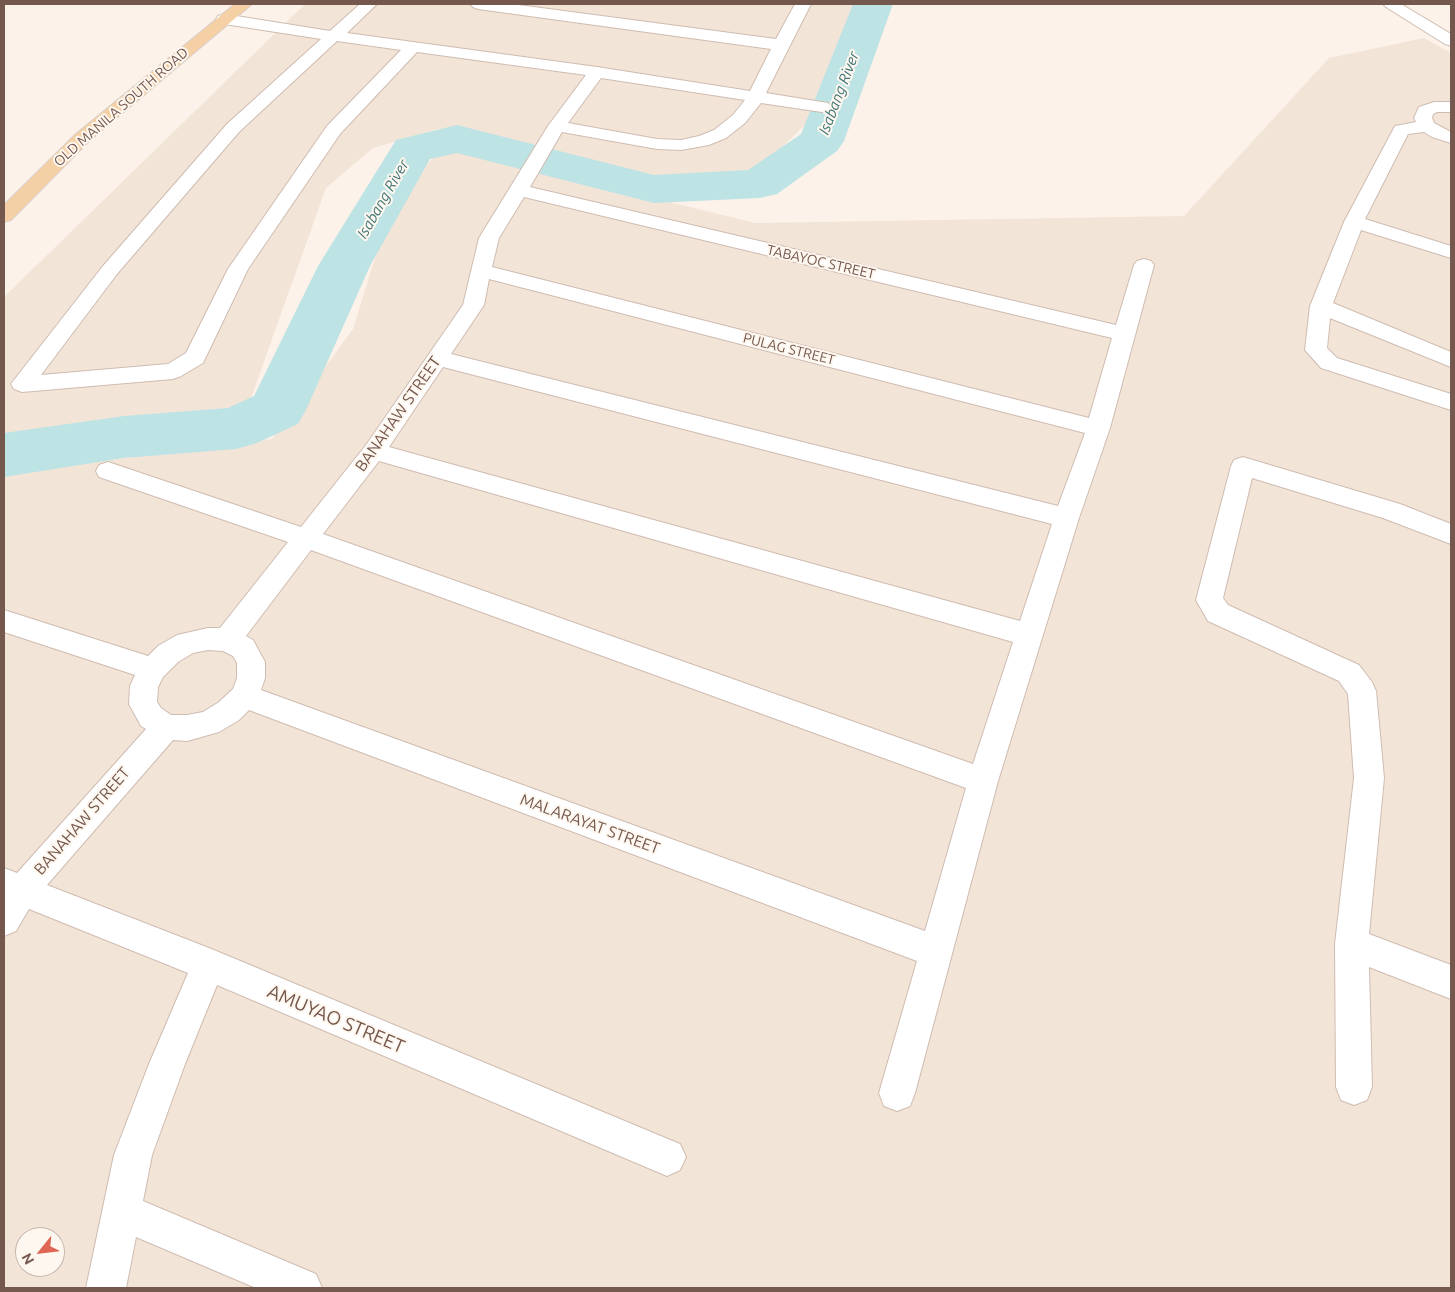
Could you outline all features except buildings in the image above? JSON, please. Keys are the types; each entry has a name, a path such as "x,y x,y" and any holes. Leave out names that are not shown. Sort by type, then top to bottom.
{"main road":[{"name":"OLD MANILA SOUTH ROAD","path":"4,216 82,138 244,4"}],"street":[{"path":"369,4 233,128 110,270 22,384 173,371 195,358 238,269 333,130 414,46"},
{"path":"478,4 781,44"},
{"path":"554,131 681,146 703,141 720,134 739,118 756,97 781,44 803,4"},
{"path":"1391,4 1451,41"},
{"path":"224,19 597,72 822,107"},
{"name":"BANAHAW STREET","path":"227,640 374,451 473,306 489,238 554,131 597,72"},
{"path":"1451,107 1434,107 1425,111 1423,118 1427,126 1451,138"},
{"path":"1427,126 1402,130 1354,222 1321,306 1316,350 1329,363 1451,402"},
{"name":"TABAYOC STREET","path":"519,190 1124,334"},
{"path":"1354,222 1451,252"},
{"path":"897,1093 983,781 1066,518 1098,428 1144,265"},
{"name":"PULAG STREET","path":"481,271 1098,428"},
{"path":"1321,306 1451,360"},
{"path":"438,358 1066,518"},
{"path":"374,451 1029,635"},
{"path":"1354,1087 1352,944 1369,778 1362,692 1349,673 1218,613 1209,600 1242,466 1391,511 1451,534"},
{"path":"108,470 305,538 983,781"},
{"path":"4,621 153,669"},
{"path":"208,639 227,640 242,648 251,662 251,678 244,696 229,711 209,723 187,728 166,726 151,718 143,704 144,686 153,669 168,654 187,644 208,639"},
{"name":"MALARAYAT STREET","path":"244,696 936,952"},
{"name":"BANAHAW STREET","path":"4,920 13,886 166,726"},
{"name":"AMUYAO STREET","path":"13,886 667,1157"},
{"path":"1352,944 1451,982"},
{"path":"106,1288 133,1155 167,1064 209,966"},
{"path":"121,1211 302,1288"}],"shaded area":[{"path":"305,4 858,4 832,98 750,179 651,183 438,129 373,148 326,188 247,409 4,449 4,297"},
{"path":"1424,38 1451,53 1451,1288 4,1288 4,474 272,439 353,329 394,196 445,147 755,223 1184,216 1329,58"}],"waterway":[{"name":"Isabang River","path":"4,455 124,437 236,428 277,410 344,266 412,150 457,139 654,189 760,184 821,141 873,4"}]}
